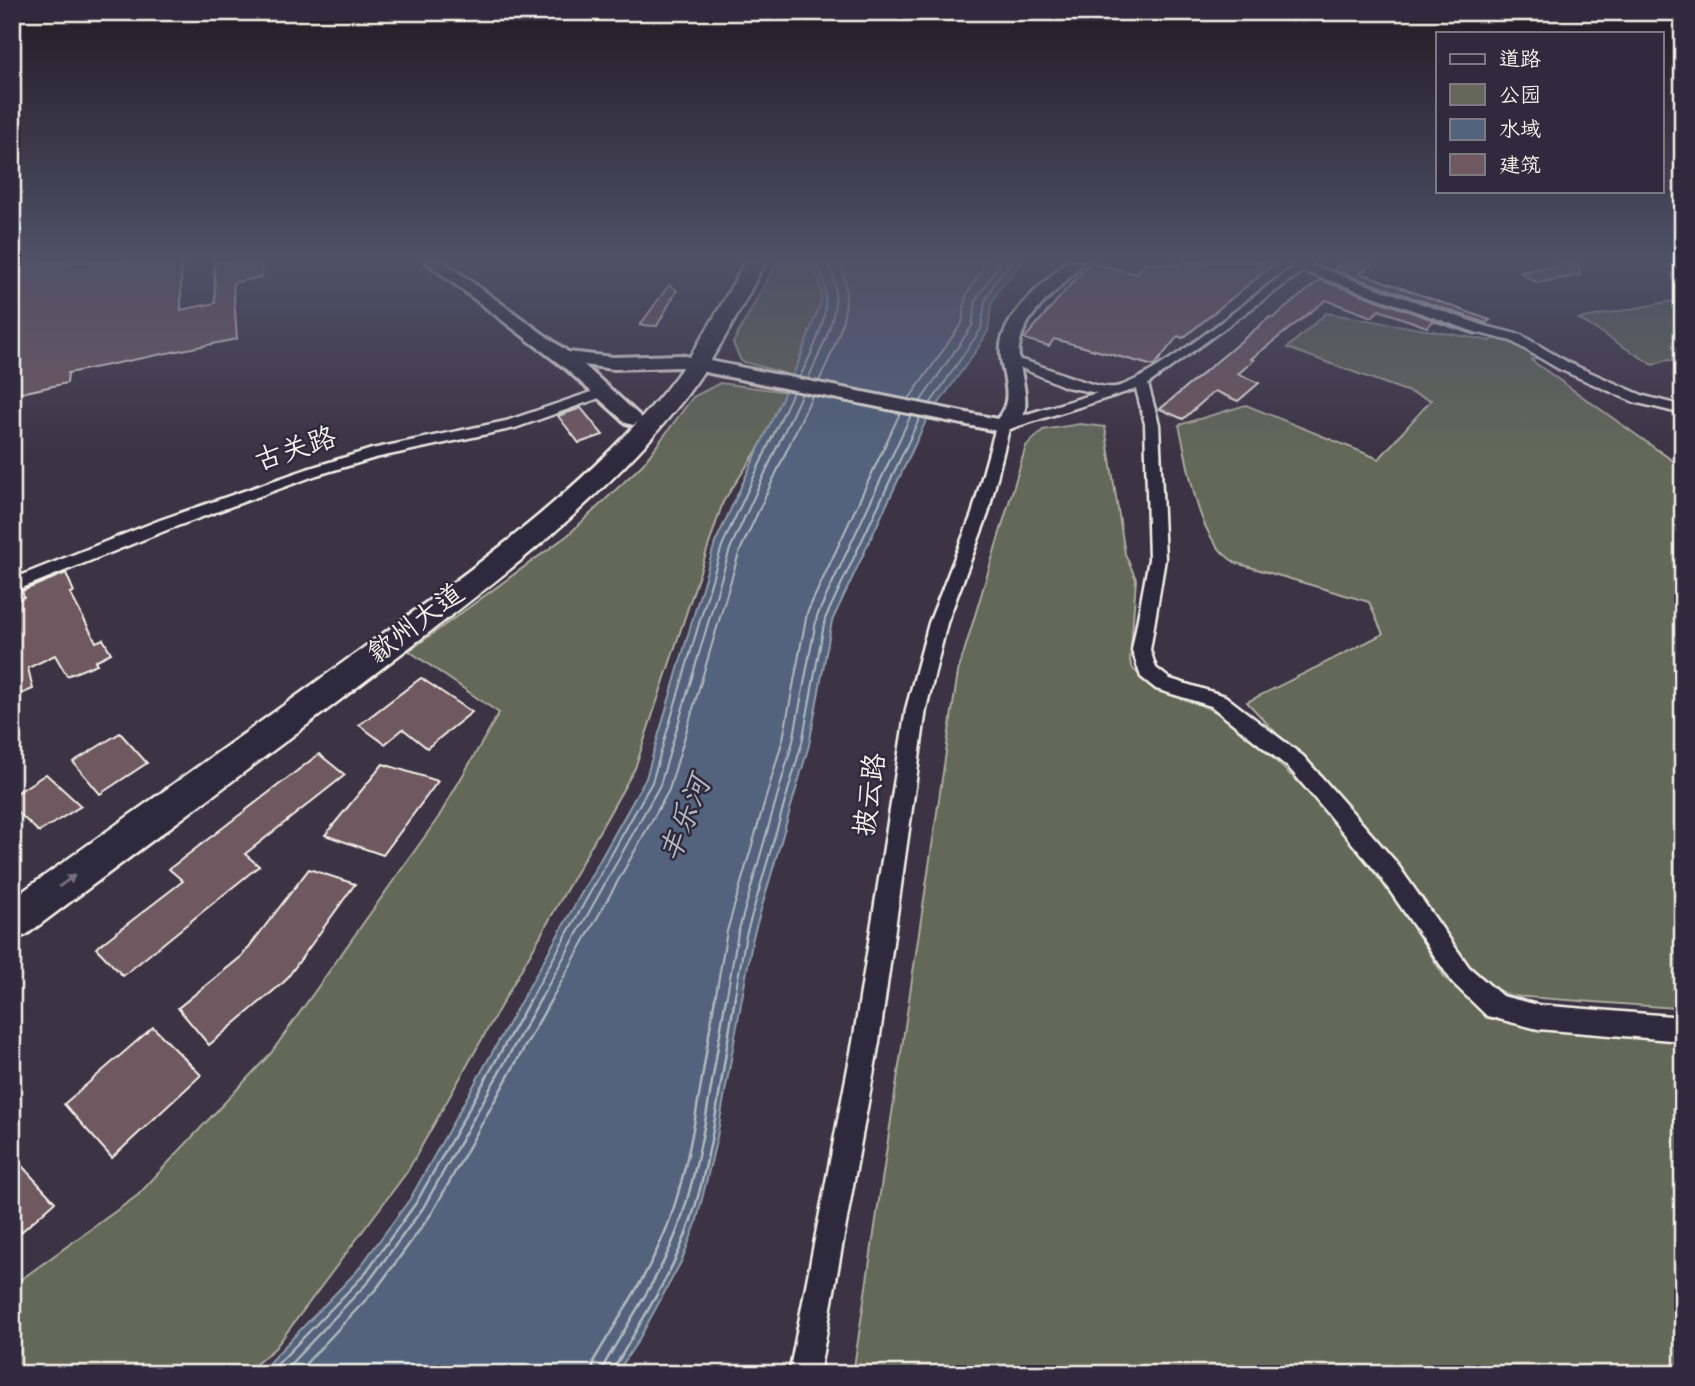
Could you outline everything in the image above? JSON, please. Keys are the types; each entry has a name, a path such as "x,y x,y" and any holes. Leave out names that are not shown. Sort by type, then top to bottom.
{"highway":[{"name":"歙州大道","path":"12,895 461,572 545,503 633,419 688,362 706,327"},
{"name":"歙州大道","path":"12,922 348,677 517,548 587,487 641,434 712,327"}],"street":[{"path":"521,327 562,357 633,419"},
{"name":"披云路","path":"804,1374 866,1042 916,709 938,622 980,514 1002,426 1015,412 1019,400 1009,346 1019,327"},
{"path":"562,357 613,363 688,362 964,421 1002,426 1141,383 1162,371 1219,327"},
{"path":"1474,327 1516,338 1564,366 1639,399 1683,411"},
{"path":"1010,360 1071,384 1117,392"},
{"path":"1141,383 1152,424 1157,559 1141,650 1148,672 1163,684 1217,701 1296,762 1387,868 1461,975 1496,1007 1538,1017 1683,1029"},
{"name":"古关路","path":"12,586 208,508 322,469 372,454 510,425 603,392"}],"green space":[{"path":"742,327 812,327 793,376 741,361 733,343"},
{"path":"1311,327 1407,327 1491,341 1502,331 1542,356 1531,360 1683,468 1683,1003 1675,1008 1511,996 1483,983 1347,809 1247,702 1383,634 1369,602 1236,563 1222,552 1211,538 1196,502 1179,425 1246,405 1379,459 1431,400 1287,348"},
{"path":"1591,327 1683,327 1683,363 1667,360 1653,365"},
{"path":"720,383 795,393 723,502 635,768 407,1172 275,1348 244,1374 12,1374 12,1286 138,1195 271,1053 438,818 499,713 409,651 568,535 643,464 693,397"},
{"path":"1080,424 1105,427 1125,554 1136,579 1130,661 1133,669 1147,682 1230,718 1315,798 1402,908 1445,978 1481,1009 1683,1030 1683,1374 853,1374 958,672 1026,446 1043,430"}],"water":[{"name":"丰乐河","path":"812,327 989,327 978,348 925,423 832,621 809,745 753,937 717,1137 696,1224 681,1262 638,1341 616,1374 258,1374 357,1271 410,1199 646,778 715,543 800,359"}],"building":[{"path":"12,327 236,327 237,339 68,373 67,383 12,395"},
{"path":"1035,327 1197,327 1183,338 1178,336 1154,366 1054,339 1049,346 1024,339"},
{"path":"1258,327 1292,327 1251,359 1254,360 1238,374 1259,383 1238,401 1215,391 1183,419 1160,409"},
{"path":"581,408 603,435 579,443 558,416"},
{"path":"66,573 74,592 70,593 96,642 103,639 111,653 95,661 97,664 67,676 55,655 28,668 33,689 12,698 12,602 24,597 22,591"},
{"path":"421,678 472,712 427,748 403,729 385,744 359,725"},
{"path":"120,733 147,763 100,794 73,762"},
{"path":"319,754 345,775 245,854 259,866 123,976 96,948 183,881 169,869"},
{"path":"383,764 438,781 383,855 325,835"},
{"path":"46,774 81,806 39,832 12,807 12,796"},
{"path":"309,869 355,884 285,981 209,1045 178,1008 242,956"},
{"path":"153,1027 201,1075 112,1158 64,1104"},
{"path":"12,1155 55,1202 12,1240"}]}
